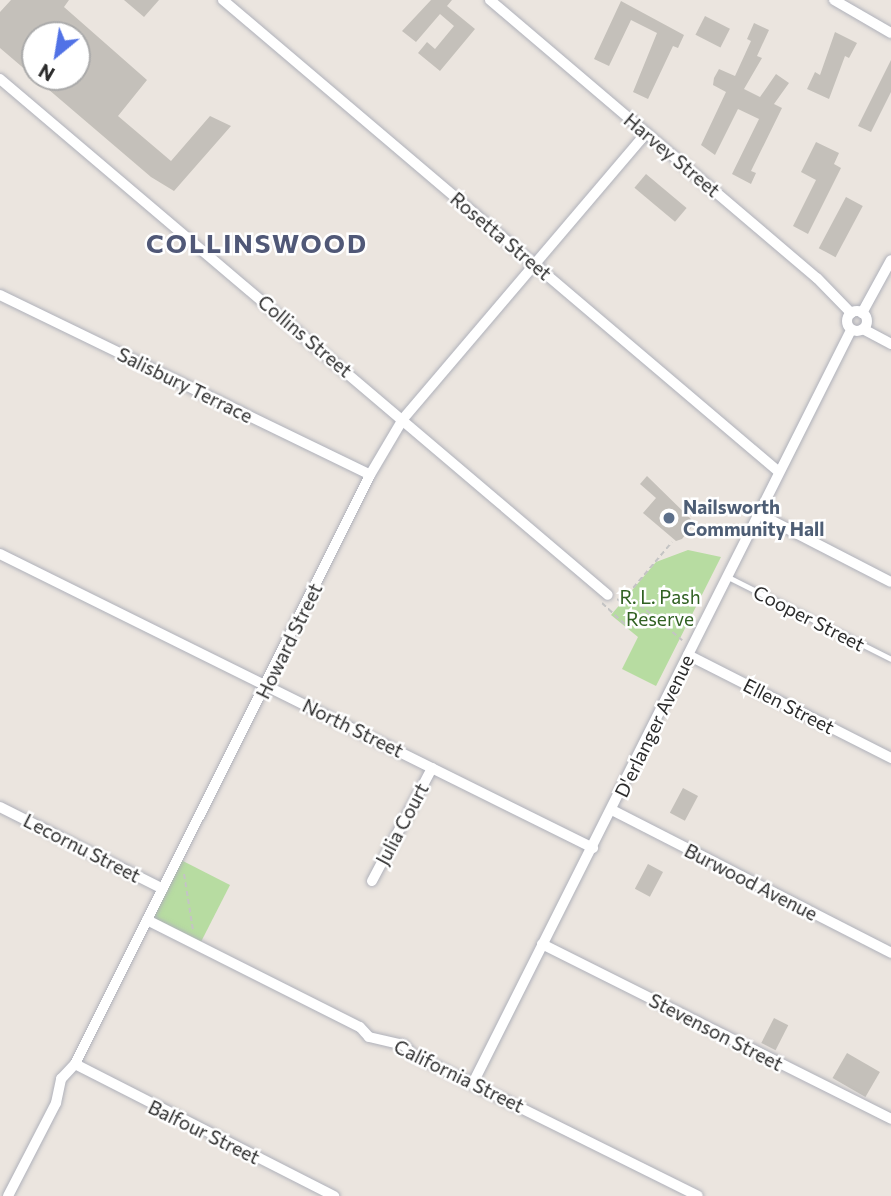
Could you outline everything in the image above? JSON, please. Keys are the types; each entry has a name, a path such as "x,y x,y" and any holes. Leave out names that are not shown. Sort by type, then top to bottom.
{"street":[{"name":"Rosetta Street","path":"223,0 779,472"},
{"name":"Harvey Street","path":"490,0 856,313"},
{"path":"834,0 891,33"},
{"name":"Collins Street","path":"0,79 608,595"},
{"name":"Howard Street","path":"8,1196 56,1103 61,1079 75,1064 268,686 370,475 403,419 646,133"},
{"path":"891,260 856,313 846,320 851,330 863,329 891,344"},
{"name":"Salisbury Terrace","path":"0,295 370,475"},
{"path":"856,313 866,318 863,329"},
{"name":"D'erlanger Avenue","path":"473,1083 851,330"},
{"path":"759,514 891,582"},
{"name":"North Street","path":"0,554 593,848"},
{"name":"Ellen Street","path":"688,655 891,758"},
{"name":"Julia Court","path":"372,881 432,768"},
{"name":"Lecornu Street","path":"0,807 163,889"},
{"name":"Burwood Avenue","path":"612,810 891,953"},
{"name":"California Street","path":"147,920 360,1027 369,1037 396,1042 698,1196"},
{"name":"Stevenson Street","path":"542,944 891,1119"},
{"name":"Balfour Street","path":"75,1064 334,1196"}],"lane":[{"name":"Cooper Street","path":"728,577 891,659"}],"path":[{"path":"650,614 641,614 629,628 600,605 608,595 621,602 672,542"},
{"path":"627,594 682,641"},
{"path":"176,863 184,867 195,945"}],"green space":[{"name":"R. L. Pash Reserve","path":"688,550 721,557 656,686 622,669 638,637 611,615 656,562"},
{"path":"181,860 230,885 199,946 150,921"}],"building":[{"path":"11,0 69,0 64,7 80,21 21,21 21,66 0,48 0,12"},
{"path":"124,0 159,0 144,17"},
{"path":"431,0 452,0 447,6 475,29 440,71 418,53 427,42 435,49 454,26 440,14 416,42 402,31"},
{"path":"621,1 684,35 678,48 673,46 648,99 633,92 657,33 631,20 609,66 594,59"},
{"path":"705,16 730,29 720,47 695,35"},
{"path":"754,23 769,30 757,56 762,58 744,89 760,97 776,74 789,83 774,104 782,108 751,171 756,173 751,184 732,174 759,119 738,109 715,155 701,145 726,92 713,85 714,78 719,69 735,76 751,41 747,39"},
{"path":"91,31 147,80 118,116 171,161 210,116 231,126 174,191 151,177 50,91 91,91"},
{"path":"835,32 857,43 849,58 845,56 829,99 807,89 815,72 820,75"},
{"path":"891,60 891,92 871,132 858,126"},
{"path":"816,142 839,153 834,164 841,168 808,234 793,226 816,180 801,172"},
{"path":"646,174 687,208 675,222 634,188"},
{"path":"846,197 863,206 836,257 819,248"},
{"name":"Nailsworth Community Hall","path":"647,476 695,523 682,539 676,541 643,513 656,498 640,484"},
{"path":"683,788 698,796 685,821 670,813"},
{"path":"648,864 663,872 650,897 635,889"},
{"path":"774,1018 788,1025 776,1050 761,1043"},
{"path":"847,1053 880,1072 865,1097 832,1078"}],"place":[{"name":"Nailsworth Community Hall","path":"669,518"}],"district":[{"name":"COLLINSWOOD","path":"257,243"}]}
